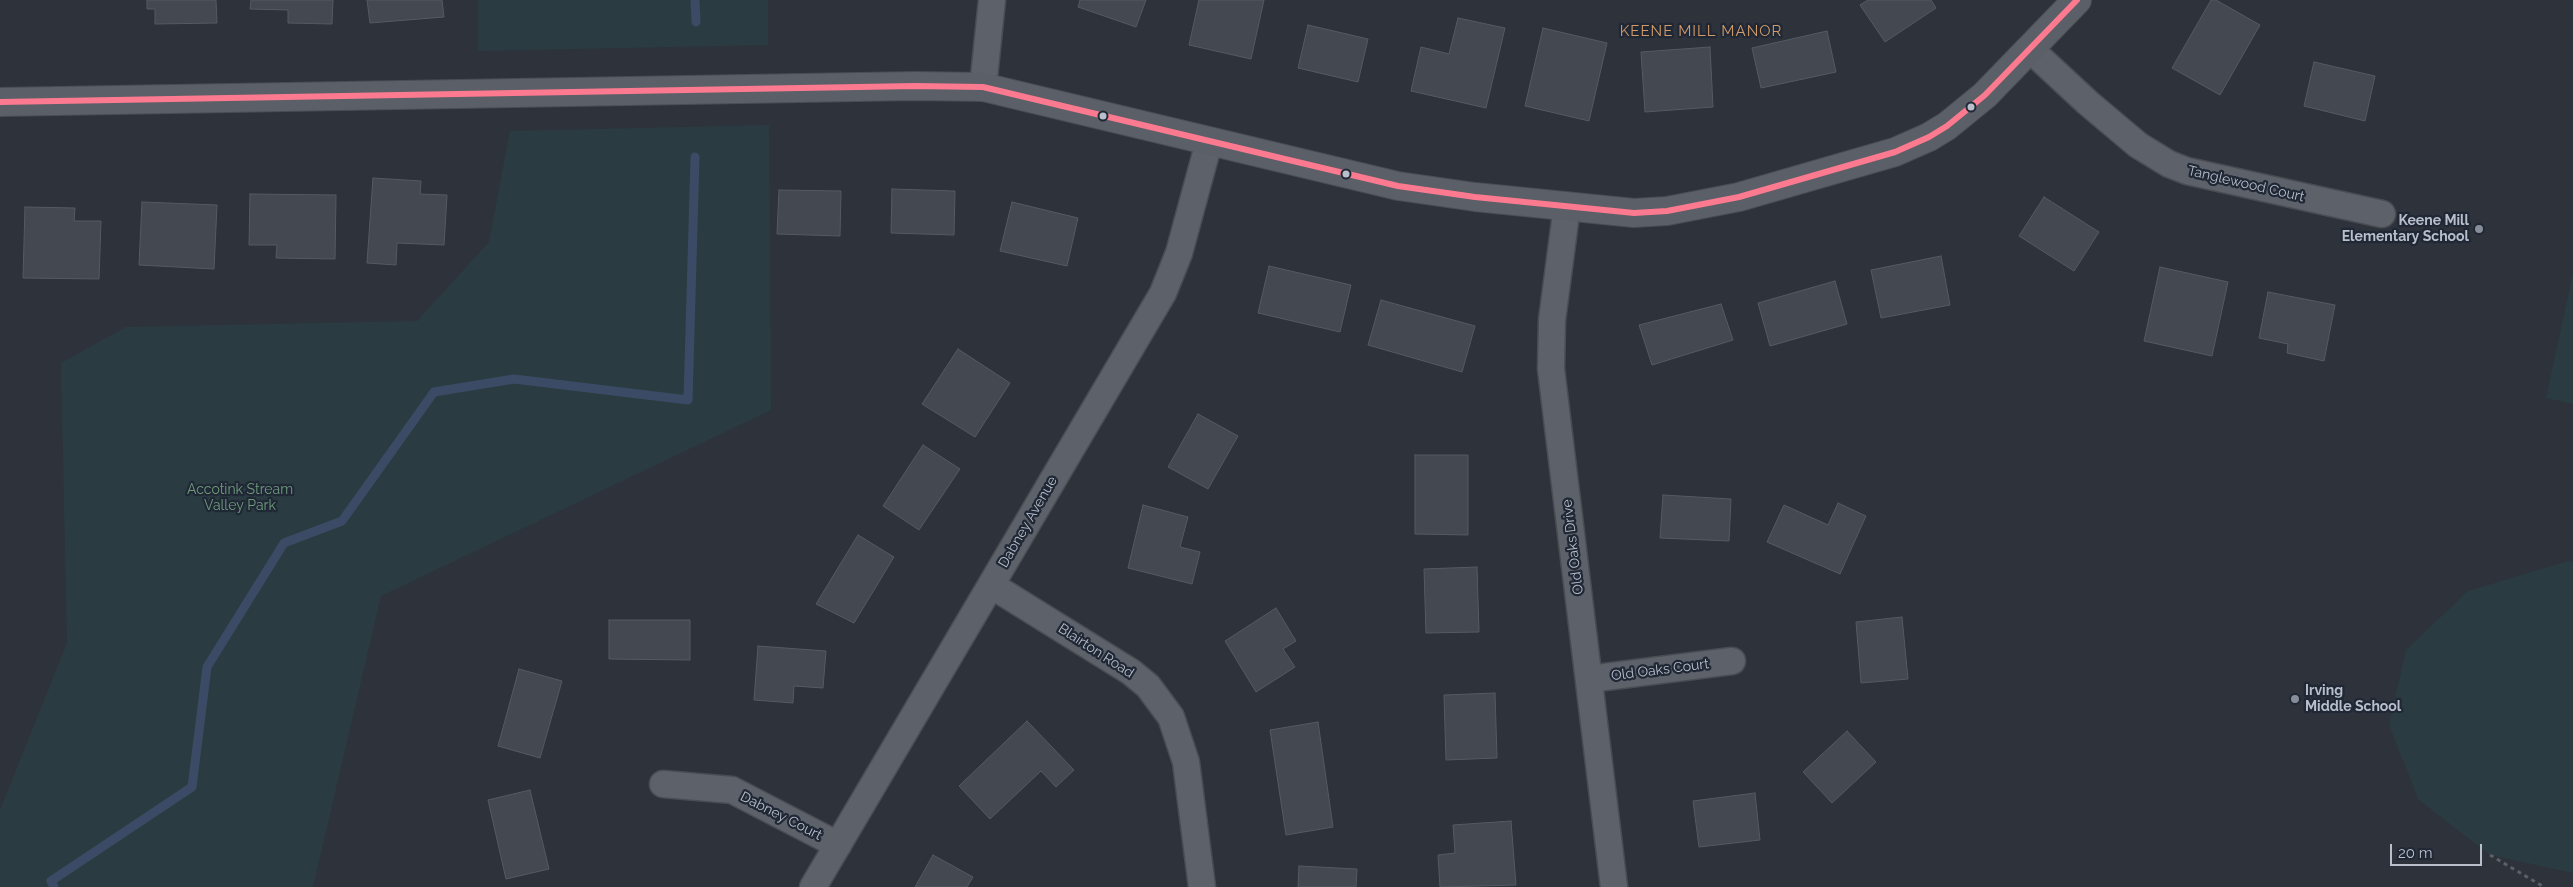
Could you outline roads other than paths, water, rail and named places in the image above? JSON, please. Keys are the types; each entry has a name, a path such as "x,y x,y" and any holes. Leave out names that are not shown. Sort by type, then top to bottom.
{"street":[{"path":"983,87 992,0"},
{"path":"0,102 915,86 983,87 1398,186 1475,197 1634,213 1694,208 1740,197 1895,152 1947,126 1985,95 2078,0"},
{"name":"Tanglewood Court","path":"2031,50 2087,102 2138,145 2168,164 2187,171 2382,214"},
{"name":"Dabney Avenue","path":"813,887 1163,293 1179,253 1209,142"},
{"name":"Old Oaks Drive","path":"1566,206 1552,320 1551,369 1614,887"},
{"name":"Blairton Road","path":"991,585 1132,672 1148,686 1171,717 1186,762 1202,887"},
{"name":"Old Oaks Court","path":"1589,679 1732,661"},
{"name":"Dabney Court","path":"663,784 732,790 838,845"}],"waterway":[{"path":"695,0 696,22"},
{"path":"54,887 51,881 192,787 207,667 284,543 342,521 434,392 514,379 688,400 695,157"}],"place":[{"name":"Keene Mill Elementary School","path":"2479,229"},
{"name":"Irving Middle School","path":"2295,699"}],"district":[{"name":"KEENE MILL MANOR","path":"1701,31"}],"park label":[{"name":"Accotink Stream Valley Park","path":"240,498"}]}
